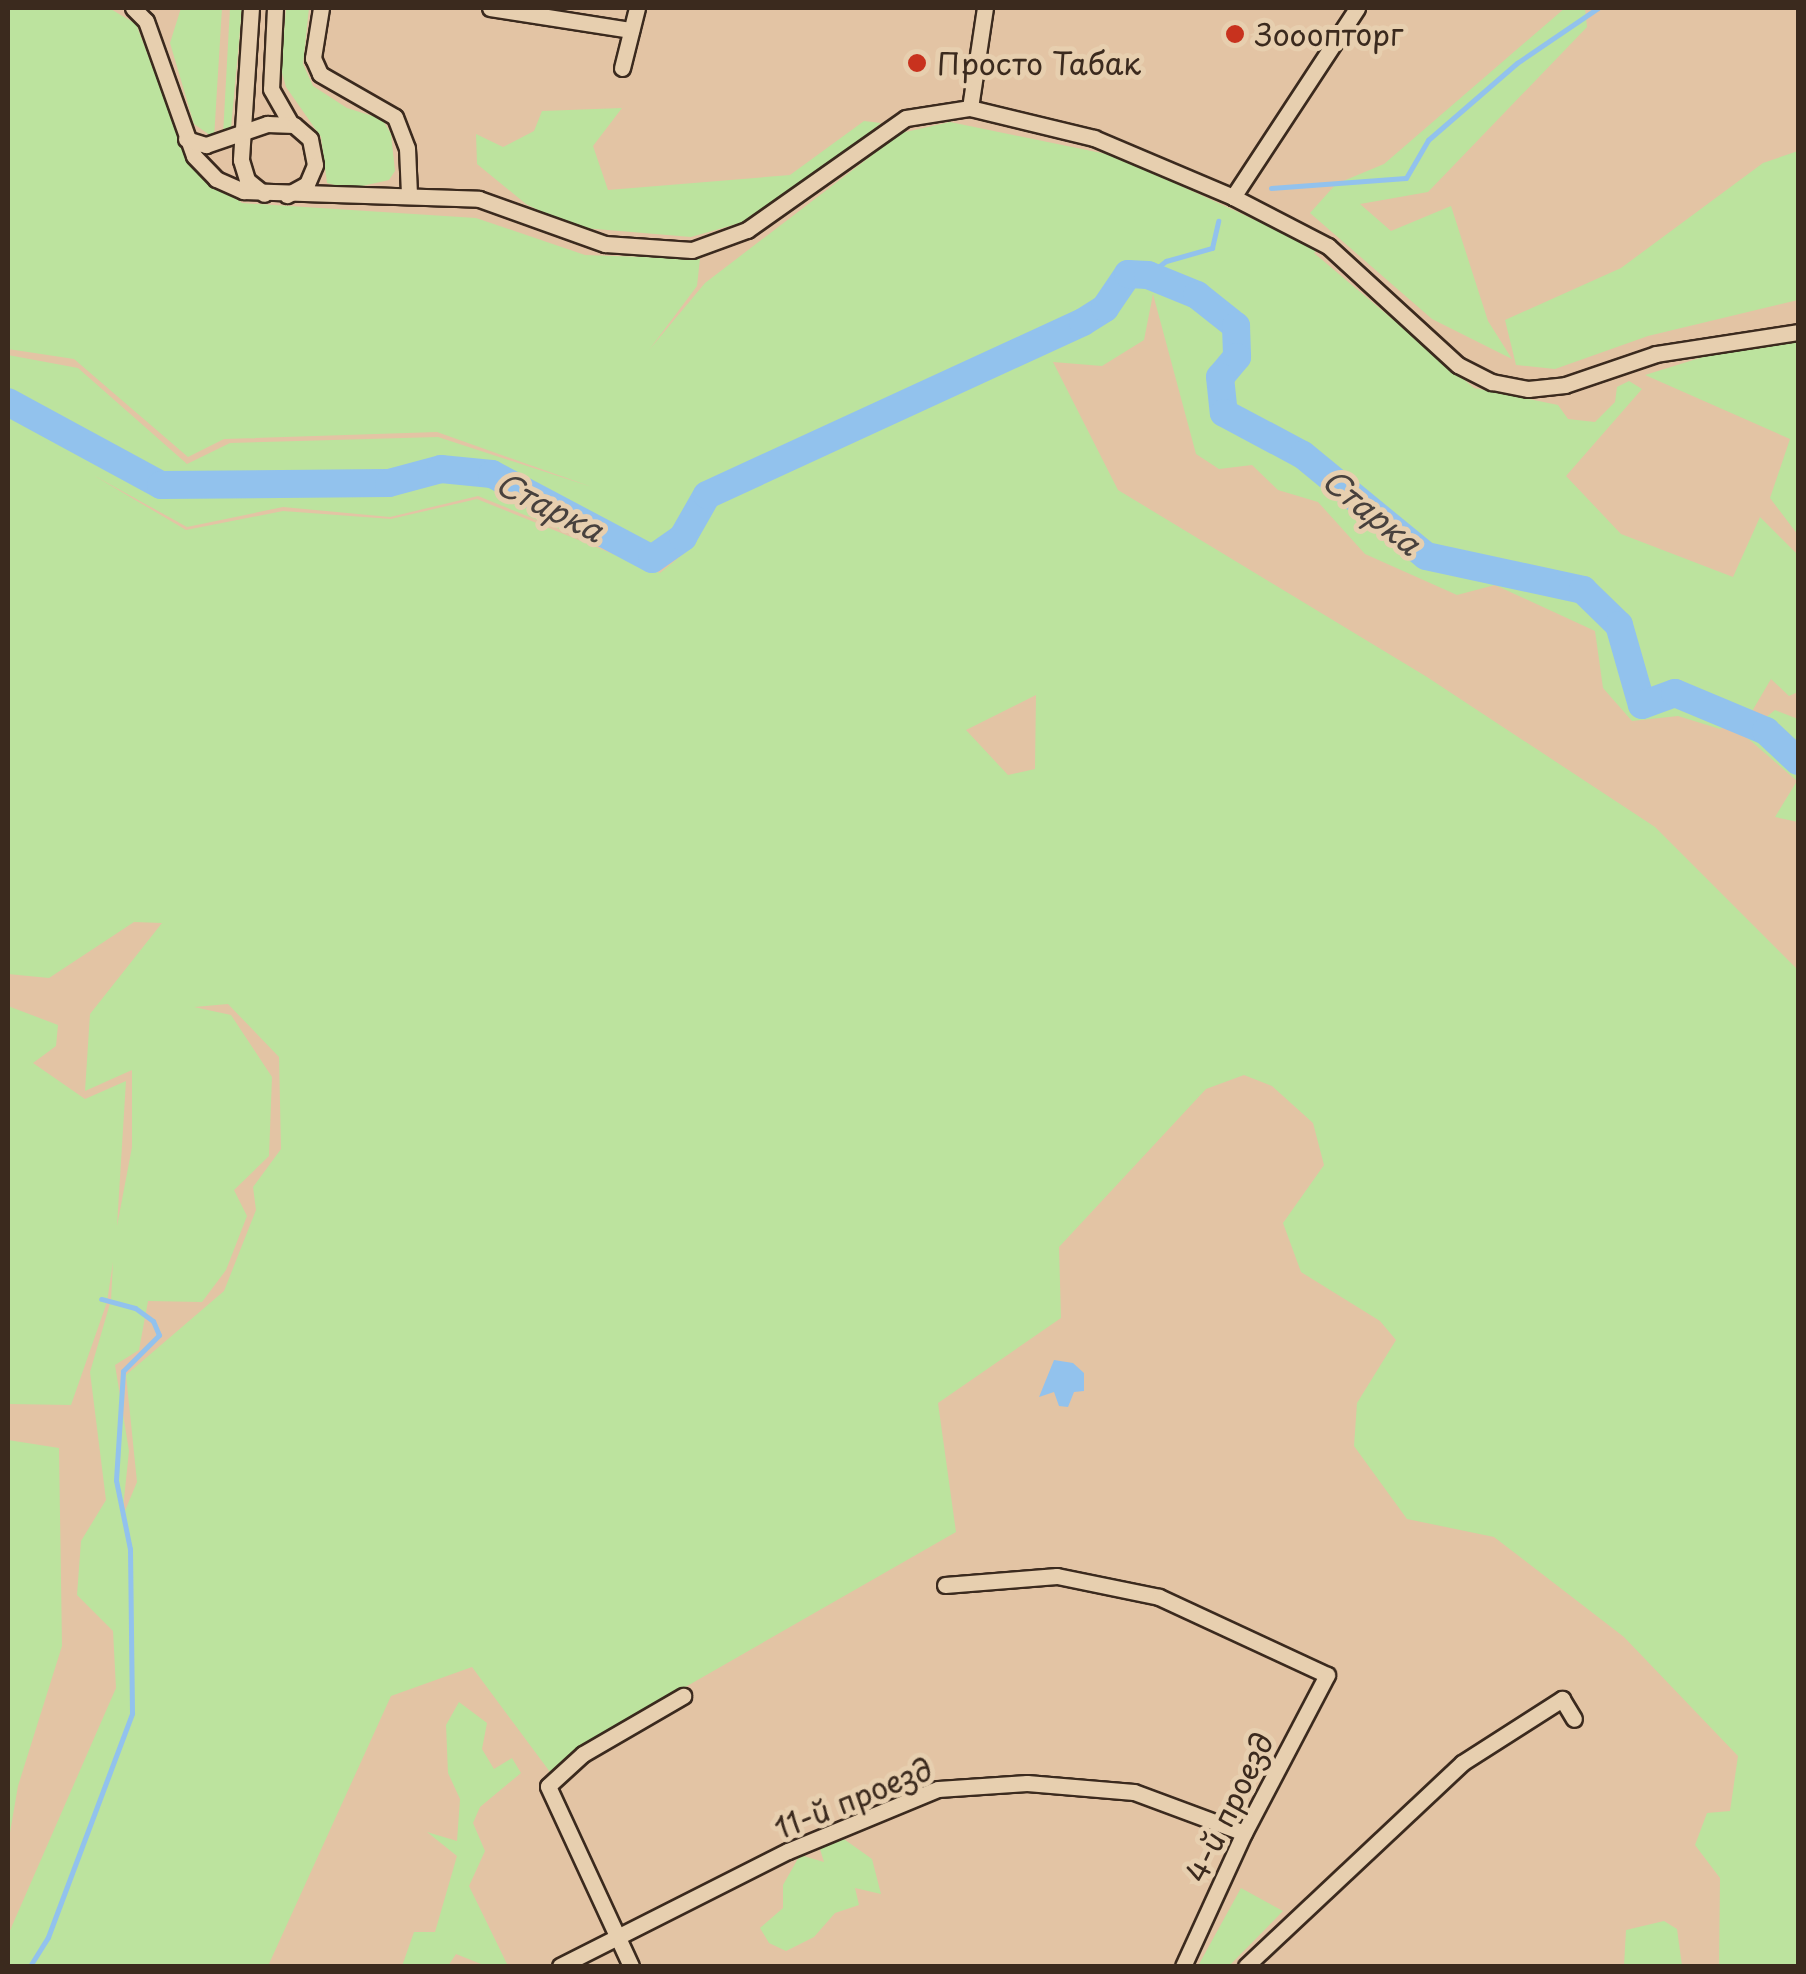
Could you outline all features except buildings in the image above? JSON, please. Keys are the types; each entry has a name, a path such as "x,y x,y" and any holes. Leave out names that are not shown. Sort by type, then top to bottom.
{"street":[{"path":"133,8 146,21 186,139 216,179 276,196 409,194 479,199 605,244 692,250 747,230 906,118 970,108 1094,138 1233,196 1328,246 1458,365 1492,382 1528,389 1566,385 1656,354 1798,332"},
{"path":"251,8 241,135 248,180 276,196 302,188 314,172"},
{"path":"275,8 268,72 291,124 313,145 314,172 331,198"},
{"path":"321,8 314,58 320,74 395,117 407,148 409,194"},
{"path":"490,8 631,30"},
{"path":"622,68 637,8"},
{"path":"970,108 985,8"},
{"path":"1233,196 1357,8"},
{"path":"186,139 206,145 261,126 291,124"},
{"path":"242,154 261,126"},
{"name":"4-й проезд","path":"946,1584 1057,1576 1159,1597 1328,1674 1244,1833 1184,1966"},
{"path":"631,1966 548,1786 584,1754 682,1696"},
{"path":"1246,1966 1462,1763 1562,1699 1574,1719"},
{"name":"11-й проезд","path":"560,1966 788,1851 938,1789 1027,1783 1134,1792 1244,1833"}],"green space":[{"path":"8,8 109,8 136,24 189,162 242,203 476,218 585,255 700,259 697,286 649,350 705,283 901,133 950,122 1116,156 1318,249 1314,253 1474,388 1558,405 1568,419 1595,422 1615,402 1617,387 1629,381 1642,389 1566,476 1621,534 1733,577 1760,517 1798,555 1798,692 1789,696 1771,679 1751,713 1720,729 1678,716 1632,721 1603,688 1595,631 1495,585 1457,595 1365,554 1318,502 1278,490 1252,465 1219,469 1196,454 1153,294 1144,340 1102,366 1053,362 1118,490 1427,677 1655,827 1798,970 1798,1966 1719,1966 1720,1878 1695,1845 1707,1813 1730,1811 1738,1756 1624,1637 1494,1537 1407,1519 1354,1446 1357,1403 1396,1340 1380,1321 1301,1272 1283,1223 1324,1165 1313,1123 1272,1086 1244,1075 1206,1089 1059,1247 1061,1318 938,1403 956,1532 598,1737 550,1772 472,1667 391,1696 268,1966 8,1966 8,1935 116,1688 113,1631 77,1595 81,1541 106,1500 90,1372 111,1300 113,1262 107,1302 71,1405 8,1404 8,1006 58,1025 56,1046 33,1063 85,1099 126,1081 117,1226 132,1147 132,1070 85,1091 90,1014 162,923 134,922 49,978 8,974 8,355 78,368 187,464 230,443 438,437 592,487 437,432 224,439 188,457 74,359 8,349","holes":["93,475 187,527 283,507 390,517 478,496 660,570 688,550 660,573 477,499 391,519 283,511 186,530","1036,695 1035,769 1008,775 966,730","228,1004 279,1057 281,1149 253,1187 256,1210 224,1291 126,1375 137,1482 122,1518 129,1451 115,1365 139,1350 148,1301 202,1302 226,1270 247,1216 234,1190 269,1156 272,1077 231,1015 194,1007"]},
{"path":"181,8 222,8 214,138 194,124 170,43"},
{"path":"230,8 242,8 231,128 223,135"},
{"path":"286,8 309,8 303,64 313,86 347,108 382,119 391,134 395,171 389,180 349,189 327,183 321,137 286,87 281,69"},
{"path":"1565,8 1585,8 1587,27 1428,192 1360,204 1391,231 1451,206 1488,321 1512,359 1432,319 1310,213 1336,184 1384,164"},
{"path":"622,108 593,146 608,190 790,175 864,121 881,123 793,193 740,223 691,237 572,227 526,204 477,164 476,134 503,147 534,131 542,111"},
{"path":"1798,151 1798,300 1648,336 1555,369 1516,365 1505,320 1621,268 1763,163"},
{"path":"1798,339 1798,535 1770,498 1790,439 1645,375 1735,347"},
{"path":"1775,710 1798,719 1798,822 1775,817 1797,781 1744,735"},
{"path":"8,1440 59,1448 62,1646 18,1786 8,1844"},
{"path":"459,1702 487,1723 482,1749 494,1769 512,1758 521,1773 480,1807 473,1823 485,1851 469,1886 507,1964 486,1966 456,1954 448,1966 402,1966 414,1932 435,1932 457,1856 427,1832 457,1841 460,1799 448,1773 446,1725"},
{"path":"841,1837 872,1859 881,1894 855,1888 859,1905 835,1913 814,1937 786,1951 769,1943 760,1928 783,1908 783,1885 800,1855 824,1862 819,1846"},
{"path":"1241,1888 1283,1911 1229,1966 1198,1966"},
{"path":"1664,1921 1677,1929 1682,1966 1624,1966 1626,1930"}],"water":[{"path":"1054,1360 1073,1363 1084,1373 1084,1391 1074,1392 1068,1407 1059,1406 1054,1392 1039,1397"}],"waterway":[{"path":"1271,188 1406,178 1428,140 1517,63 1598,8"},
{"path":"1148,275 1166,261 1212,248 1218,221"},
{"name":"Старка","path":"8,402 161,485 389,483 441,469 492,474 652,559 683,537 707,495 1083,322 1105,308 1128,274 1148,275 1197,295 1236,326 1237,357 1220,377 1224,413 1303,455 1426,556 1583,590 1619,625 1642,705 1675,693 1766,731 1798,761"},
{"path":"30,1966 48,1937 132,1713 130,1549 116,1480 123,1371 159,1335 153,1321 135,1308 101,1299"}],"place":[{"name":"Зооопторг","path":"1235,34"},
{"name":"Просто Табак","path":"917,63"}]}
